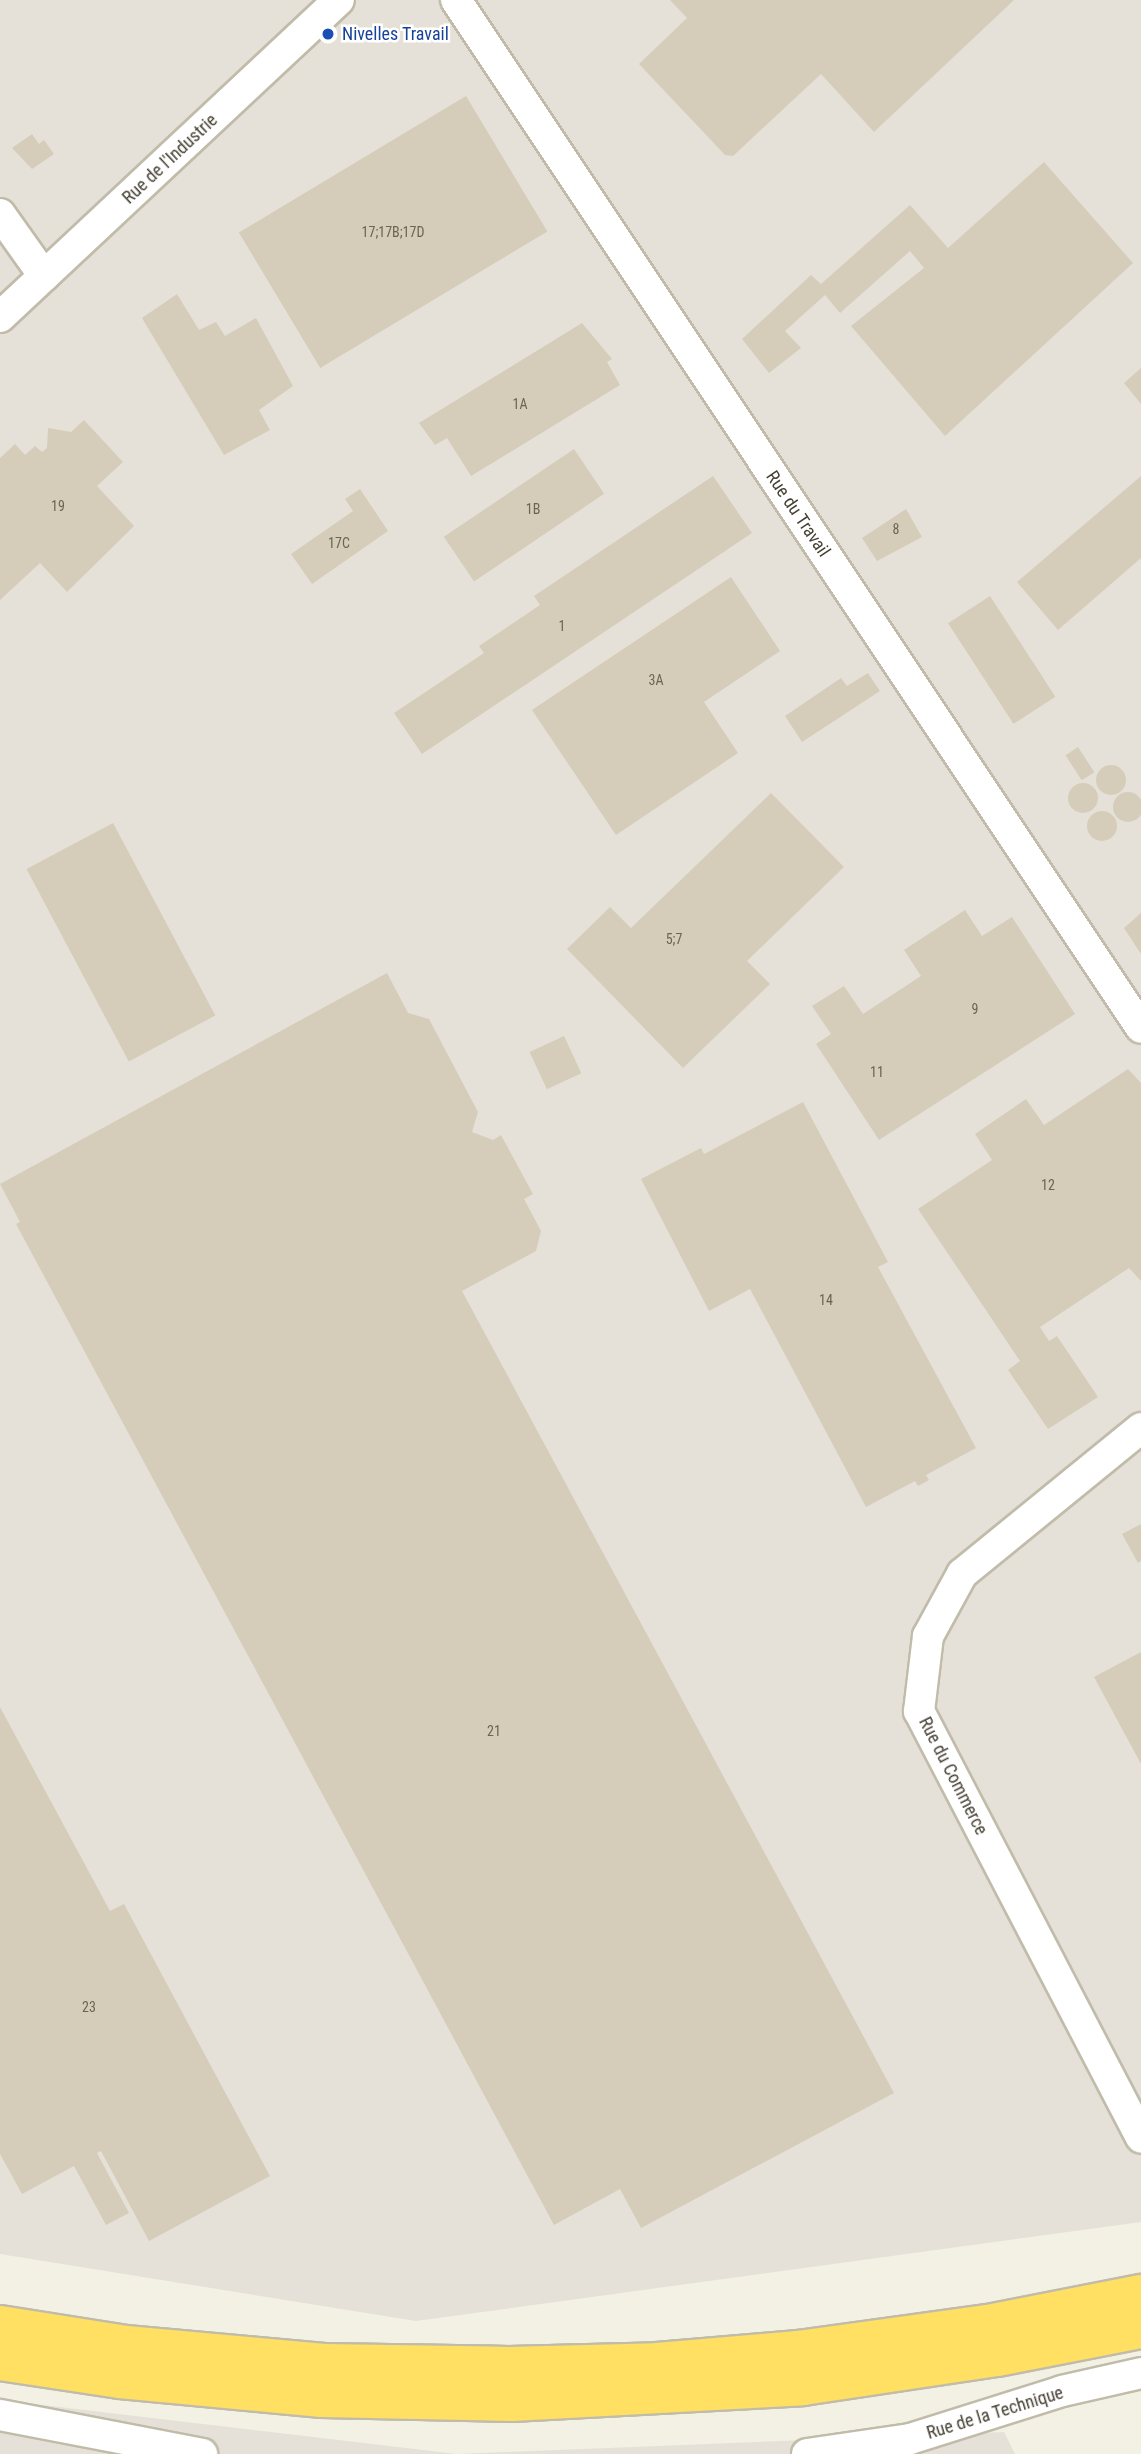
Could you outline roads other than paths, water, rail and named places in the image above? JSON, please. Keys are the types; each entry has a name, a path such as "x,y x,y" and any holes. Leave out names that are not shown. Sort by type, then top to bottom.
{"highway":[{"path":"0,2325 126,2345 324,2363 536,2366 798,2350 988,2324 1141,2294"},
{"path":"0,2361 120,2379 322,2398 512,2402 803,2386 997,2357 1141,2329"}],"street":[{"name":"Rue de l'Industrie","path":"0,317 339,0"},
{"name":"Rue du Travail","path":"456,0 1141,1028"},
{"path":"0,214 44,276"},
{"name":"Rue du Commerce","path":"1141,1428 962,1574 928,1636 919,1711 1141,2138"},
{"name":"Rue de la Technique","path":"807,2454 909,2439 1062,2391 1141,2373"},
{"path":"0,2415 202,2454"}],"place":[{"name":"Nivelles Travail","path":"328,34"}]}
